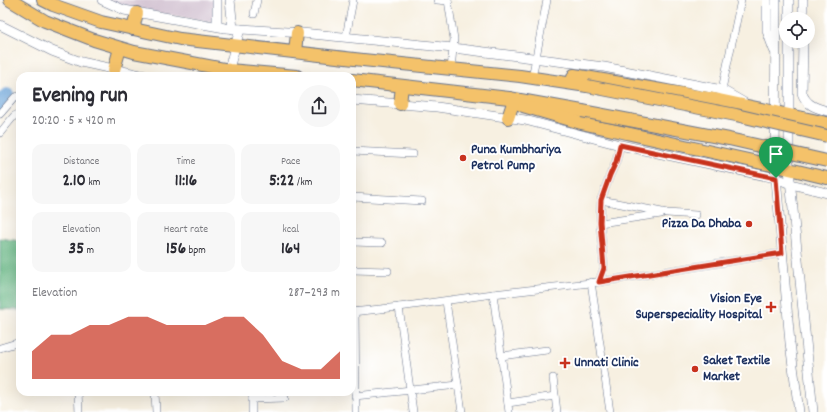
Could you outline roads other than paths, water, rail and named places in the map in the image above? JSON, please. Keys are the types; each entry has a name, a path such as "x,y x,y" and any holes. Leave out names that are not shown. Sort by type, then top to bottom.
{"highway":[{"path":"10,0 46,21 94,40 134,52 224,72"},
{"path":"43,0 101,22 180,39 532,78 587,86 736,115 827,136"},
{"path":"132,29 137,13"},
{"path":"295,52 297,33"},
{"path":"114,70 120,48"},
{"path":"571,84 574,75 720,95 748,106 827,123"},
{"path":"356,80 511,99 582,111 729,139 827,161"},
{"path":"400,104 402,86"},
{"path":"508,118 511,99"},
{"path":"511,99 523,106 581,123 775,172 789,169 827,178"}],"street":[{"path":"102,0 124,10 137,13 237,29 346,37 453,48 604,68 720,95 741,0"},
{"path":"217,0 217,26"},
{"path":"228,72 236,46 237,29 230,0"},
{"path":"254,14 257,0"},
{"path":"346,37 353,0"},
{"path":"437,0 448,1 454,39 451,69"},
{"path":"532,78 547,0"},
{"path":"766,0 767,31 776,56"},
{"path":"776,0 775,172 790,343 799,412"},
{"path":"789,0 789,12"},
{"path":"803,0 803,12"},
{"path":"0,25 52,51 81,62 124,72"},
{"path":"789,48 789,169 813,412"},
{"path":"803,48 802,93 804,99 810,104 827,111"},
{"path":"0,114 16,97"},
{"path":"356,100 437,107 525,120 620,145 775,172 791,184 827,193"},
{"path":"0,133 16,115"},
{"path":"610,412 595,282 604,268 600,222 601,200 616,162 620,145"},
{"path":"356,151 413,154"},
{"path":"356,198 422,201"},
{"path":"601,200 667,213 696,215"},
{"path":"600,222 667,213"},
{"path":"356,242 382,243"},
{"path":"356,311 399,308 446,300 595,282 782,253"},
{"path":"356,270 388,271"},
{"path":"493,294 509,412"},
{"path":"446,300 462,412"},
{"path":"399,308 414,412"},
{"path":"0,348 16,343"},
{"path":"501,356 547,350"},
{"path":"553,378 557,412"},
{"path":"356,396 458,385"},
{"path":"78,396 79,412"},
{"path":"155,396 156,412"},
{"path":"252,412 252,396 285,398"},
{"path":"355,396 356,412"},
{"path":"508,403 555,396"}],"waterway":[{"path":"0,105 7,96"}],"place":[{"name":"Puna Kumbhariya Petrol Pump","path":"463,158"},
{"name":"Pizza Da Dhaba","path":"749,224"},
{"name":"Vision Eye Superspeciality Hospital","path":"771,307"},
{"name":"Unnati Clinic","path":"565,363"},
{"name":"Saket Textile Market","path":"695,369"}]}
